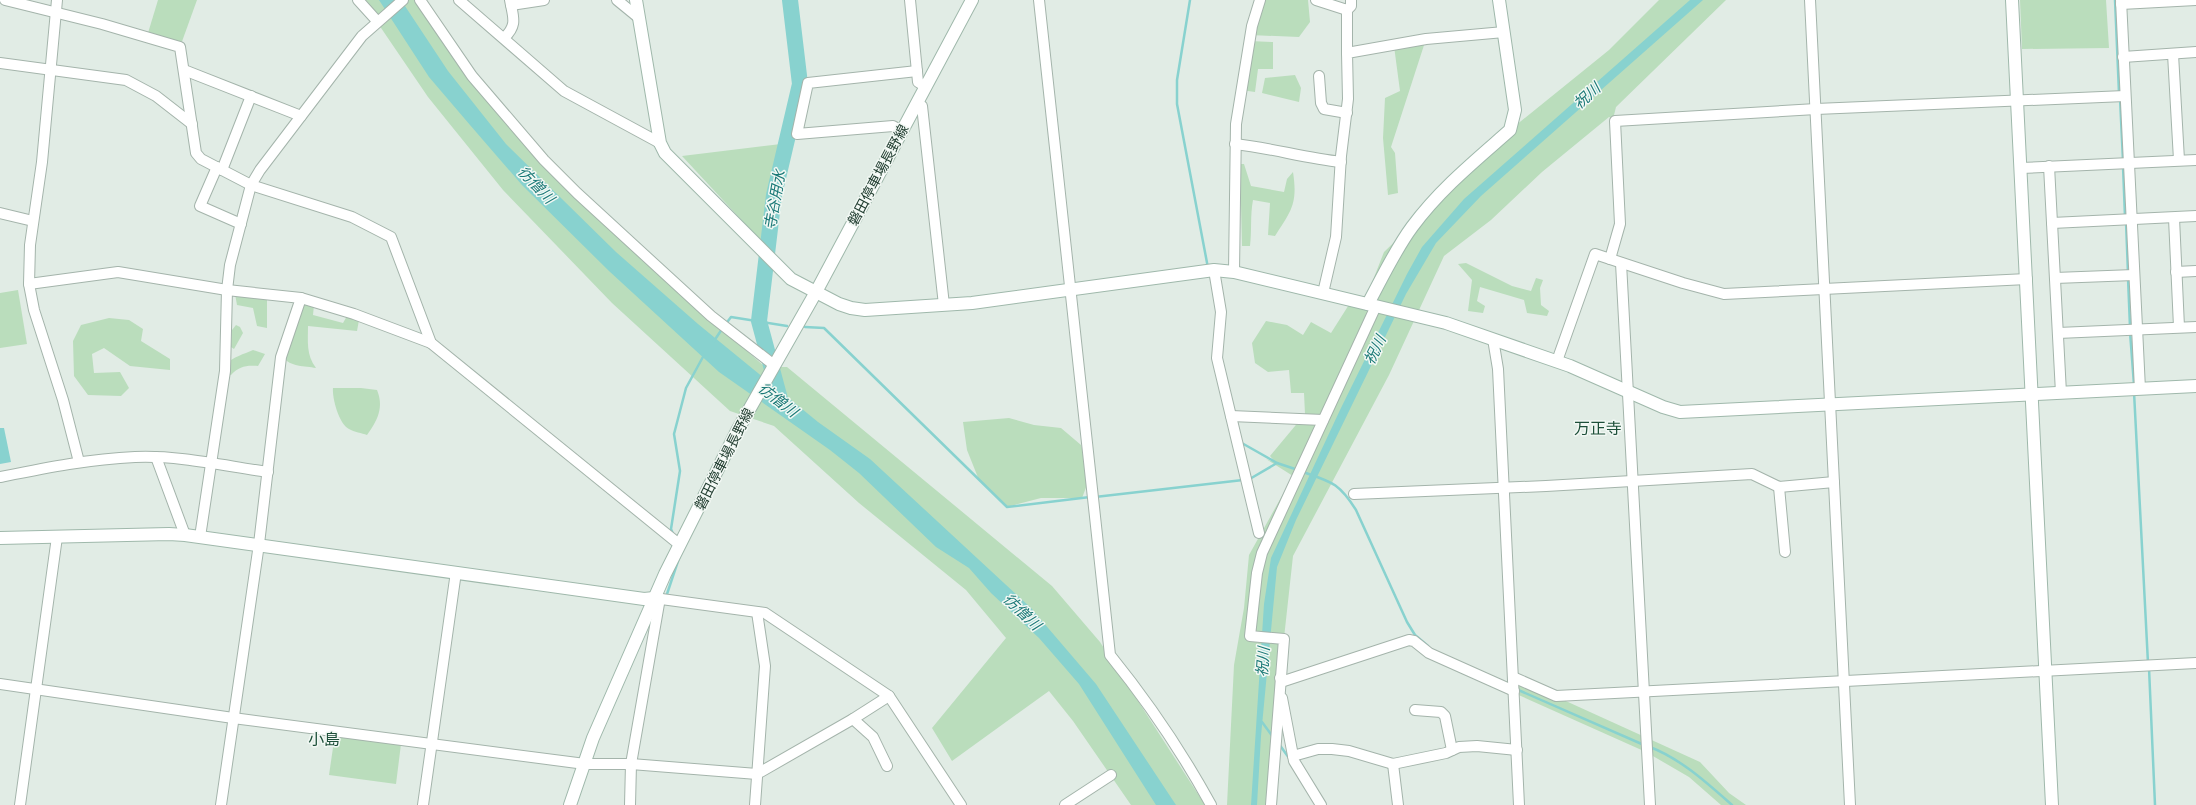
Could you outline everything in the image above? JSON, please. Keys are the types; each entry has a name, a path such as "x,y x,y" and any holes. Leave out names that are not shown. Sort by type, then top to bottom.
{"street":[{"path":"5,0 54,11 180,47 196,153 201,159 251,185 352,217 391,237 432,342"},
{"path":"57,0 54,11 51,70 42,162 33,220 29,284 34,310 63,400 79,462"},
{"path":"358,0 377,22"},
{"path":"200,537 227,352 230,265 251,185 260,170 362,36 403,0"},
{"path":"420,0 472,76 544,160 577,193 711,316 774,365"},
{"path":"459,0 564,91 660,143"},
{"path":"504,38 512,30 514,22 511,3 544,0"},
{"path":"617,0 639,18"},
{"path":"636,0 660,143 665,153 791,279 851,308 865,310 972,304 1214,270 1234,272 1446,323 1557,361 1680,412 2196,386"},
{"path":"910,0 918,82 926,87"},
{"name":"磐田停車場長野線","path":"570,805 593,738 680,544 749,410 816,292 972,0"},
{"path":"1038,0 1110,655 1139,691 1196,777 1211,805"},
{"path":"1234,272 1237,115 1252,26 1260,0"},
{"path":"1316,0 1349,5 1347,113 1341,162 1336,237 1323,293"},
{"path":"1270,805 1284,639 1250,636 1256,573 1262,553 1376,306 1407,234 1425,209 1442,191 1510,130 1515,110 1500,0"},
{"path":"1810,0 1850,805"},
{"path":"2012,0 2033,394 2052,805"},
{"path":"2134,390 2137,329 2121,2 2196,0"},
{"path":"1347,53 1426,39 1504,32"},
{"path":"2123,57 2196,52"},
{"path":"2173,54 2179,160"},
{"path":"0,63 126,80 156,96 192,124"},
{"path":"184,70 301,116"},
{"path":"902,131 893,126 797,134 808,83 917,71"},
{"path":"1319,76 1321,103 1324,109 1347,113"},
{"path":"241,224 200,206 220,169 251,96"},
{"path":"1610,259 1620,224 1615,121 1816,109 2126,96"},
{"path":"917,103 922,106 944,305"},
{"path":"1236,144 1264,148 1307,158 1341,162"},
{"path":"2021,168 2196,160"},
{"path":"2049,166 2061,393"},
{"path":"0,213 33,220"},
{"path":"2052,223 2121,221 2196,216"},
{"path":"2174,218 2179,327"},
{"path":"1557,361 1595,254 1724,294 2027,279"},
{"path":"1621,263 1650,805"},
{"path":"1214,270 1221,312 1217,358 1260,533"},
{"path":"2176,272 2196,271"},
{"path":"29,284 118,272 228,290 301,298 354,314 432,342 680,544"},
{"path":"2055,278 2134,275"},
{"path":"221,805 259,544 281,357 301,298"},
{"path":"2058,333 2196,327"},
{"path":"1493,339 1498,369 1519,805"},
{"path":"1231,416 1323,420"},
{"path":"0,477 79,462 136,457 211,464 268,472"},
{"path":"156,458 185,535"},
{"path":"1354,494 1752,474 1778,487 1834,482"},
{"path":"1778,487 1785,552"},
{"path":"0,538 169,534 185,535 259,544 644,599 657,598 765,613 888,696 961,805"},
{"path":"20,805 57,537"},
{"path":"423,805 456,572"},
{"path":"630,805 631,764 657,598"},
{"path":"755,805 766,666 757,612"},
{"path":"1280,680 1284,681 1409,640 1414,641 1429,653 1514,691"},
{"path":"1513,677 1556,696 1644,690 2196,663"},
{"path":"1280,680 1293,756 1301,775 1321,805"},
{"path":"0,684 233,718 585,764 631,764 757,774 853,719 888,696"},
{"path":"1415,710 1441,712 1445,716 1452,750"},
{"path":"853,719 873,737 887,766"},
{"path":"1293,756 1318,749 1332,749 1349,751 1393,764 1459,747 1477,746 1517,750"},
{"path":"1393,764 1398,805"},
{"path":"1066,805 1111,775"}],"green space":[{"path":"158,0 197,0 180,47 148,33"},
{"path":"362,0 420,0 461,61 544,160 659,274 765,367 787,367 1052,586 1100,642 1205,805 1131,805 1073,721 1049,691 952,761 932,728 1006,638 966,590 859,503 774,426 730,411 612,303 503,190 428,97"},
{"path":"1260,0 1308,0 1310,22 1299,37 1250,35"},
{"path":"1659,0 1726,0 1616,107 1613,119 1609,117 1542,172 1491,220 1444,256 1389,375 1293,556 1283,647 1277,805 1227,805 1234,665 1244,608 1249,555 1293,476 1266,459 1276,463 1270,456 1305,414 1304,393 1291,393 1289,370 1268,372 1255,363 1252,343 1266,321 1287,325 1303,335 1311,322 1331,333 1350,303 1364,303 1384,252 1510,130 1609,50"},
{"path":"2020,0 2106,0 2109,48 2022,49"},
{"path":"1426,39 1391,147 1395,153 1398,193 1388,195 1383,138 1385,98 1400,91 1394,46"},
{"path":"1249,41 1273,42 1273,69 1258,69 1255,92 1241,90"},
{"path":"1295,75 1301,88 1299,102 1262,93 1265,78"},
{"path":"781,144 761,241 682,156"},
{"path":"1240,164 1244,164 1251,186 1284,192 1287,179 1293,172 1295,192 1294,200 1289,213 1275,236 1268,235 1270,203 1253,200 1250,246 1242,246"},
{"path":"1466,263 1512,286 1531,291 1536,278 1543,280 1540,288 1541,305 1549,311 1547,316 1527,313 1524,300 1480,287 1477,301 1485,306 1483,313 1468,311 1472,280 1458,264"},
{"path":"18,290 27,344 0,348 0,293"},
{"path":"235,294 267,297 267,328 257,326 253,308 237,305"},
{"path":"302,302 314,305 313,315 343,323 347,316 359,320 357,331 308,326 309,353 316,368 290,363 283,357"},
{"path":"109,318 129,320 143,329 141,341 170,359 170,370 130,366 104,348 92,354 94,373 120,372 129,388 121,396 88,395 74,376 73,341 81,325"},
{"path":"236,325 240,327 243,333 234,349 231,347 232,330"},
{"path":"253,350 265,354 258,366 243,367 231,375 227,374 226,364"},
{"path":"333,388 361,388 377,390 380,402 379,413 367,435 349,429 342,422 335,404"},
{"path":"1009,418 1034,425 1061,428 1081,445 1090,477 1082,498 1041,498 1007,507 979,480 967,450 963,422"},
{"path":"1513,677 1700,762 1729,793 1746,805 1721,805 1689,777 1646,752 1514,693"},
{"path":"335,734 401,744 396,784 329,775"}],"water":[{"name":"彷僧川","path":"379,0 401,0 448,71 506,144 616,252 698,324 818,422 870,459 1031,608 1096,684 1176,805 1156,805 1079,684 1039,638 991,593 969,568 936,547 859,473 830,450 719,372 609,271 522,185 429,77"},
{"name":"祝川","path":"1690,0 1703,0 1481,196 1436,243 1406,294 1296,520 1277,567 1261,736 1257,805 1251,805 1264,604 1271,558 1340,410 1407,274 1422,247 1464,199"},
{"path":"0,428 4,428 11,462 0,464"}],"waterway":[{"name":"寺谷用水","path":"780,399 759,321 774,195 800,84 790,0"},
{"path":"1190,0 1177,80 1177,104 1208,268"},
{"path":"2115,0 2119,93"},
{"path":"2120,98 2123,161"},
{"path":"2123,166 2125,217"},
{"path":"2126,222 2128,273"},
{"path":"2128,278 2130,327"},
{"path":"725,325 731,317 787,326"},
{"path":"805,327 824,328 1007,507 1090,497"},
{"path":"714,341 722,329"},
{"path":"2130,332 2134,385"},
{"path":"673,534 671,529 680,471 674,434 686,388 704,355"},
{"path":"2134,392 2148,663"},
{"path":"1240,442 1277,463 1298,470"},
{"path":"1248,480 1277,463"},
{"path":"1303,472 1328,481 1345,494 1356,510 1407,622 1415,635 1428,646"},
{"path":"1095,497 1243,480"},
{"path":"666,597 681,552"},
{"path":"2149,668 2155,805"},
{"path":"1516,689 1644,745"},
{"path":"1262,722 1273,737"},
{"path":"1279,744 1289,758"},
{"path":"1650,747 1683,765 1732,805"}],"district":[{"name":"万正寺","path":"1598,428"},
{"name":"小島","path":"324,739"}]}
